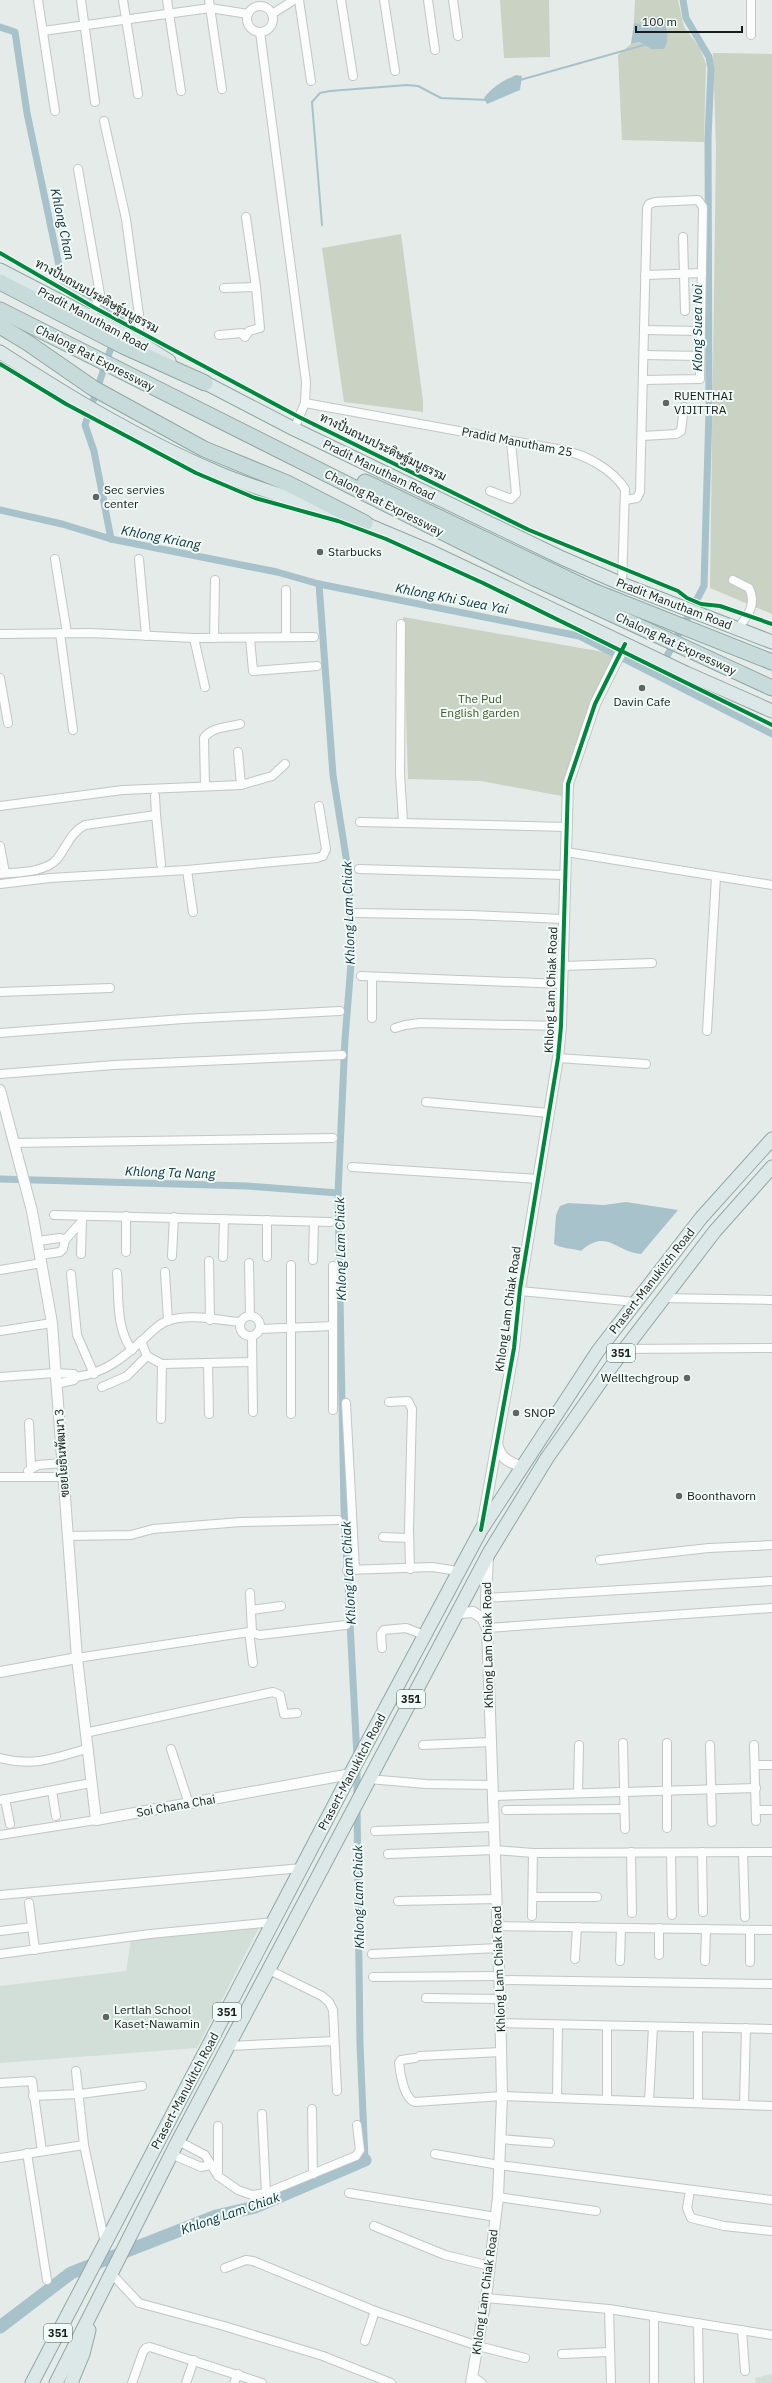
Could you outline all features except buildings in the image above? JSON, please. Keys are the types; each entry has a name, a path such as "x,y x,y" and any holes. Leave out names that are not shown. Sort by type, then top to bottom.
{"highway":[{"path":"0,282 110,333 204,383"},
{"name":"Chalong Rat Expressway","path":"0,302 559,575 671,623 772,662"},
{"name":"Chalong Rat Expressway","path":"0,310 534,578 772,688"},
{"path":"0,326 28,343 96,390 204,449 287,483 365,523"}],"main road":[{"name":"Pradit Manutham Road","path":"0,270 95,306 110,333"},
{"name":"Pradit Manutham Road","path":"125,341 139,342 204,383 294,429 529,543 622,584 772,642"},
{"path":"0,352 91,410 222,474 365,523 432,552 620,652 664,663 772,711"},
{"path":"746,700 772,715"},
{"name":"Prasert-Manukitch Road","path":"32,2383 351,1772 481,1530 520,1467 598,1351 701,1218 772,1139"},
{"name":"Prasert-Manukitch Road","path":"56,2383 171,2154 488,1553 547,1458 624,1349 715,1231 772,1167"},
{"path":"71,2383 83,2354 94,2306"}],"street":[{"path":"38,0 55,110"},
{"path":"81,0 95,102"},
{"path":"123,0 138,94"},
{"path":"167,0 181,91"},
{"path":"272,14 294,0"},
{"path":"299,0 311,81"},
{"path":"341,0 353,76"},
{"path":"384,0 394,71"},
{"path":"428,0 435,50"},
{"path":"453,0 458,36"},
{"path":"751,0 751,35"},
{"path":"42,31 169,14 210,4 248,14"},
{"path":"210,4 222,89"},
{"path":"248,14 254,8 262,6 272,14"},
{"path":"248,14 250,26 260,32"},
{"path":"260,32 271,26 272,14"},
{"path":"260,32 306,382 305,403 294,429"},
{"path":"104,121 126,219 139,315 139,342"},
{"path":"78,169 95,306"},
{"path":"625,500 637,498 640,492 643,436 643,380 645,275 649,204 698,200 703,207 700,379 643,380"},
{"path":"219,335 235,332 242,333 245,337 249,331 260,328 246,217"},
{"path":"683,237 684,311"},
{"path":"645,275 702,273"},
{"path":"224,288 256,287"},
{"path":"644,330 700,330"},
{"path":"644,355 700,356"},
{"name":"Pradid Manutham 25","path":"305,403 511,442 567,451 586,459 618,480 625,489 622,584"},
{"path":"643,436 676,434 681,430 684,406"},
{"path":"490,491 511,499 516,494 511,442"},
{"path":"55,559 64,633 73,730"},
{"path":"140,559 146,636"},
{"path":"214,638 215,580"},
{"path":"733,580 749,588 753,600 750,611 738,628"},
{"path":"286,590 286,637"},
{"path":"401,624 400,766 403,822"},
{"path":"0,634 64,633 194,638 314,637"},
{"path":"194,638 205,687"},
{"path":"250,638 253,671 317,666"},
{"name":"Khlong Lam Chiak Road","path":"481,1530 496,1439 514,1348 520,1291 558,1058 561,1026 563,966 564,875 570,778 595,704 620,652"},
{"path":"0,678 8,723"},
{"path":"205,786 204,738 207,733 214,730 240,724"},
{"path":"238,752 241,785"},
{"path":"0,806 123,790 241,785 272,776 285,764"},
{"path":"155,796 161,864"},
{"path":"0,884 50,878 188,870 323,856 326,849 319,806"},
{"path":"0,846 3,873 22,872 49,865 56,860 78,828 85,825 156,815"},
{"path":"360,822 567,827"},
{"path":"566,852 772,885"},
{"path":"359,869 564,875"},
{"path":"188,870 193,912"},
{"path":"707,1031 716,877"},
{"path":"356,913 471,915 563,919"},
{"path":"563,966 652,963"},
{"path":"361,976 562,984"},
{"path":"372,977 372,1018"},
{"path":"0,992 110,988"},
{"path":"0,1033 175,1019 340,1011"},
{"path":"395,1028 405,1024 420,1023 561,1026"},
{"path":"0,1074 114,1065 342,1054"},
{"path":"558,1058 646,1064"},
{"name":"ซอยโยธินพัฒนา 3","path":"0,1090 2,1105 22,1172 38,1241 52,1323 77,1658 86,1734 86,1749 96,1820"},
{"path":"426,1102 549,1113"},
{"path":"14,1143 333,1138"},
{"path":"352,1167 538,1179"},
{"path":"54,1215 82,1219 126,1216 330,1222"},
{"path":"126,1216 126,1252"},
{"path":"172,1256 174,1217"},
{"path":"0,1270 41,1259 60,1252 63,1249 65,1240 82,1219"},
{"path":"81,1254 82,1219"},
{"path":"223,1257 224,1219"},
{"path":"267,1257 268,1220"},
{"path":"313,1260 314,1222"},
{"path":"38,1241 60,1238 65,1240"},
{"path":"209,1261 210,1320"},
{"path":"248,1263 250,1316"},
{"path":"291,1265 291,1414"},
{"path":"333,1266 333,1410"},
{"path":"165,1272 168,1321"},
{"path":"117,1273 121,1325 126,1341 132,1350"},
{"path":"71,1274 78,1335 94,1374"},
{"path":"520,1291 636,1302"},
{"path":"663,1298 772,1300"},
{"path":"240,1322 242,1334 252,1337 257,1334 260,1329 258,1320 250,1316"},
{"path":"56,1384 74,1380 76,1377 94,1374 114,1365 141,1341 168,1321 192,1318 240,1322 250,1316"},
{"path":"0,1331 52,1323"},
{"path":"260,1329 333,1326"},
{"path":"252,1337 253,1412"},
{"path":"141,1341 147,1356 162,1364 252,1362"},
{"path":"624,1349 772,1348"},
{"path":"102,1388 127,1376 147,1356"},
{"path":"208,1363 209,1414"},
{"path":"161,1419 162,1364"},
{"path":"0,1377 55,1373 74,1374 76,1377"},
{"path":"389,1402 408,1401 412,1408 409,1538 410,1568"},
{"path":"346,1403 352,1570 432,1567 458,1571"},
{"path":"29,1423 31,1468"},
{"path":"496,1439 499,1452 504,1460 520,1467"},
{"path":"23,1476 31,1468 38,1465 63,1463"},
{"path":"0,1477 64,1477"},
{"path":"68,1536 131,1535 153,1529 241,1522 338,1520"},
{"path":"383,1537 409,1538"},
{"path":"600,1560 709,1548 772,1545"},
{"name":"Khlong Lam Chiak Road","path":"472,2380 486,2298 496,2216 502,2096 500,1978 486,1598 488,1553"},
{"path":"486,1598 772,1581"},
{"path":"250,1593 250,1632 253,1663"},
{"path":"251,1610 281,1606"},
{"path":"452,1619 462,1613 473,1612 482,1618 487,1628 772,1608"},
{"path":"0,1672 77,1658 250,1632 260,1635 346,1625"},
{"path":"382,1648 381,1634 384,1630 406,1628 424,1635"},
{"path":"86,1734 273,1692 280,1695 284,1714 297,1714"},
{"path":"423,1745 491,1742"},
{"path":"623,1743 624,1829"},
{"path":"666,1743 667,1828"},
{"path":"578,1792 579,1745"},
{"path":"710,1745 712,1822"},
{"path":"754,1745 756,1765 756,1821"},
{"path":"0,1758 18,1763 39,1762 86,1749"},
{"path":"171,1750 188,1804"},
{"path":"756,1765 772,1765"},
{"name":"Soi Chana Chai","path":"0,1835 188,1804 351,1772"},
{"path":"369,1779 426,1784 493,1785"},
{"path":"10,1824 3,1800 91,1782"},
{"path":"493,1796 578,1792 756,1788"},
{"path":"52,1791 56,1816"},
{"path":"506,1810 624,1809"},
{"path":"757,1810 772,1810"},
{"path":"374,1831 494,1827"},
{"path":"388,1854 495,1850 533,1853 772,1852"},
{"path":"632,1852 632,1913"},
{"path":"702,1852 703,1912"},
{"path":"743,1852 745,1917"},
{"path":"532,1916 533,1853"},
{"path":"672,1853 672,1914"},
{"path":"0,1895 302,1868"},
{"path":"533,1897 597,1897"},
{"path":"398,1901 497,1899"},
{"path":"29,1903 35,1950"},
{"path":"0,1954 150,1934 274,1922"},
{"path":"498,1926 772,1930"},
{"path":"0,1931 32,1927"},
{"path":"575,1959 577,1927"},
{"path":"620,1962 621,1928"},
{"path":"659,1928 659,1955"},
{"path":"705,1961 706,1929"},
{"path":"750,1930 750,1962"},
{"path":"372,1954 499,1948"},
{"path":"269,1970 322,1996 329,2002 333,2010 337,2092"},
{"path":"373,1977 500,1978 772,1984"},
{"path":"426,1998 500,1999"},
{"path":"501,2022 558,2025 772,2029"},
{"path":"557,2097 558,2025"},
{"path":"607,2026 607,2099"},
{"path":"649,2100 653,2027"},
{"path":"698,2028 698,2102"},
{"path":"744,2104 746,2028"},
{"path":"228,2046 334,2041"},
{"path":"501,2052 417,2057 399,2063 407,2092 412,2101 502,2096 649,2100 772,2106"},
{"path":"76,2071 80,2094 84,2145 103,2248"},
{"path":"0,2083 31,2080 42,2151"},
{"path":"33,2096 80,2094 142,2086"},
{"path":"312,2109 313,2174"},
{"path":"262,2114 266,2193"},
{"path":"178,2141 205,2155 218,2176 238,2190 252,2195 266,2193 359,2154 357,2125"},
{"path":"218,2126 218,2176"},
{"path":"500,2139 550,2143"},
{"path":"0,2158 84,2145"},
{"path":"27,2153 47,2280"},
{"path":"171,2154 200,2167 211,2165"},
{"path":"435,2154 499,2165 690,2191 772,2200"},
{"path":"690,2191 687,2208 691,2218 724,2226 772,2231"},
{"path":"349,2193 496,2216"},
{"path":"498,2197 596,2211"},
{"path":"374,2226 445,2255 490,2266"},
{"path":"225,2268 246,2260 253,2261 375,2311 478,2346 525,2358"},
{"path":"113,2269 139,2304 224,2326 323,2356 391,2383"},
{"path":"486,2298 609,2309 772,2334"},
{"path":"609,2309 611,2383"},
{"path":"365,2341 375,2311"},
{"path":"654,2316 654,2383"},
{"path":"698,2322 699,2383"},
{"path":"742,2330 745,2371"},
{"path":"132,2383 146,2348 150,2347 238,2374 262,2383"},
{"path":"562,2354 610,2352"},
{"path":"186,2383 194,2360"},
{"path":"234,2383 238,2374"},
{"path":"472,2380 482,2383"}],"shaded area":[{"name":"Lertlah School Kaset-Nawamin","path":"263,1920 197,2048 0,2063 0,1986 126,1971 132,1933"},
{"path":"772,2374 772,2383 756,2383 755,2378"}],"green space":[{"path":"500,0 549,0 550,57 504,58"},
{"path":"635,0 678,0 684,27 700,48 706,64 704,142 622,140 618,55 631,44 639,42 651,49 657,19 648,24 634,23"},
{"path":"713,53 772,54 772,614 710,588 716,148"},
{"path":"401,234 423,401 423,412 344,402 322,248"},
{"name":"The Pud English garden","path":"403,617 615,654 567,797 481,781 408,779"}],"water":[{"path":"657,19 664,24 668,36 664,49 651,49 639,42 631,44 634,23 648,24"},
{"path":"516,75 522,76 520,90 487,104 484,98 491,90"},
{"path":"626,1202 678,1210 641,1254 605,1241 598,1241 590,1244 581,1251 563,1248 554,1244 556,1215 560,1206 568,1203 604,1205"}],"waterway":[{"name":"Klong Suea Noi","path":"657,675 704,586 709,410 708,138 711,69 709,57 686,18 683,0"},
{"name":"Khlong Chan","path":"0,27 15,32 27,113 62,280 122,315 85,425 94,451 111,539"},
{"path":"520,80 644,45"},
{"path":"322,225 312,102 320,93 407,85 418,86 441,98 488,100"},
{"name":"Khlong Khi Suea Yai","path":"0,510 62,524 111,539 277,572 319,584 579,636 772,734"},
{"name":"Khlong Lam Chiak","path":"319,584 333,775 349,876 352,952 345,1039 338,1193 344,1508 357,1757"},
{"name":"Khlong Ta Nang","path":"0,1179 247,1186 338,1193"},
{"name":"Khlong Lam Chiak","path":"357,1767 357,1797"},
{"name":"Khlong Lam Chiak","path":"357,1807 360,2044 365,2160"},
{"name":"Khlong Lam Chiak","path":"0,2327 71,2273 216,2216 255,2207 365,2160"}],"cycle path":[{"name":"ทางปั่นถนนประดิษฐ์มนูธรรม","path":"0,253 95,308 299,417 529,530 678,591 687,598 701,604 720,606 772,624"},
{"path":"0,364 66,404 196,473 255,498 338,521 386,539 483,583 772,725"},
{"path":"481,1530 514,1348 520,1289 558,1058 561,1026 568,784 595,704 625,644"}],"place":[{"name":"RUENTHAI VIJITTRA","path":"666,403"},
{"name":"Sec servies center","path":"96,497"},
{"name":"Starbucks","path":"320,552"},
{"name":"Davin Cafe","path":"642,688"},
{"name":"Welltechgroup","path":"687,1378"},
{"name":"SNOP","path":"516,1413"},
{"name":"Boonthavorn","path":"679,1496"},
{"name":"Lertlah School Kaset-Nawamin","path":"106,2017"}],"water label":[{"name":"Khlong Kriang","path":"161,537"}]}
